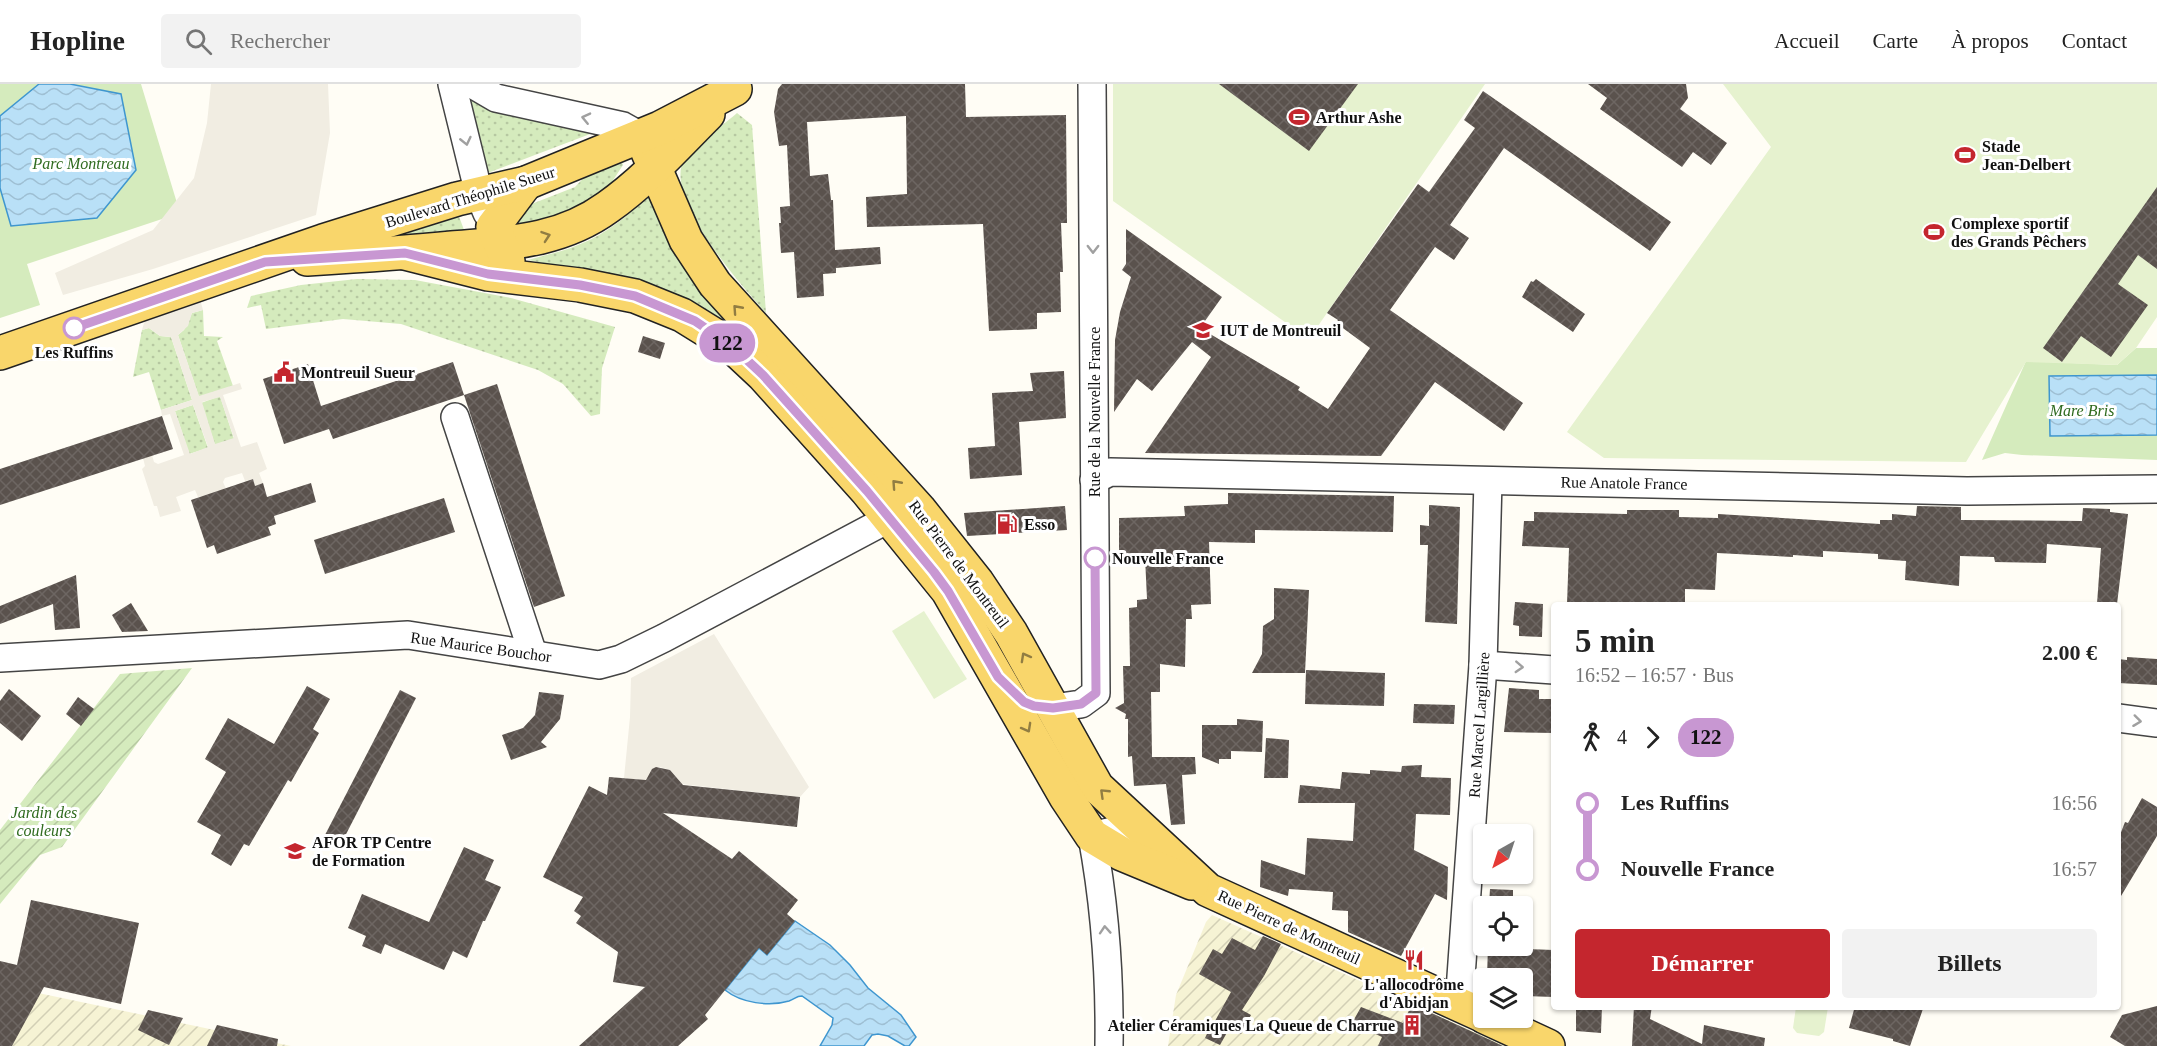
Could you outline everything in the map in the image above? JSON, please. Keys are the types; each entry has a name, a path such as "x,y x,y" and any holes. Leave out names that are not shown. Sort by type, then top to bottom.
{"main road":[{"name":"Boulevard Théophile Sueur","path":"265,262 405,253 497,235 536,240 575,226 607,208 654,167 737,87"},
{"name":"Boulevard Théophile Sueur","path":"0,352 323,241 479,194 526,183 675,121 737,87"},
{"name":"Rue Pierre de Montreuil","path":"641,136 686,240 715,284 927,518 977,582 1011,633 1097,787 1208,890 1473,1012"},
{"path":"514,277 497,235 526,183"},
{"name":"Rue Pierre de Montreuil","path":"405,253 488,274 580,285 635,296 695,321 732,346 763,375 890,518 948,591 1066,797 1092,836"},
{"path":"1092,836 1149,867 1208,890"},
{"name":"Rue Pierre de Montreuil","path":"1509,1028 1548,1046"}],"street":[{"path":"452,84 479,194 497,235"},
{"path":"472,84 496,98 623,126 641,136"},
{"name":"Rue de la Nouvelle France","path":"1053,708 1081,704 1096,693 1092,84"},
{"path":"455,417 533,654"},
{"name":"Rue Anatole France","path":"1094,480 1110,472 1967,491 2157,489"},
{"name":"Rue Marcel Largillière","path":"1477,968 1488,480"},
{"name":"Rue Maurice Bouchor","path":"0,658 408,635 599,664 621,659 890,518"},
{"path":"1483,665 1551,670"},
{"path":"2121,718 2157,723"},
{"path":"1109,1046 1109,988 1102,888 1092,836 1138,825"}],"shaded area":[{"path":"211,84 328,84 330,133 316,215 153,269 63,295 55,273 153,230 194,178 207,123"},
{"path":"200,299 203,310 192,313 188,326 178,335 199,396 240,383 242,389 223,395 241,447 257,442 267,469 259,473 263,483 255,486 253,479 245,481 242,473 225,478 223,482 227,491 198,497 195,490 176,497 181,511 160,517 142,469 145,466 143,458 152,455 154,462 158,464 184,455 170,414 162,416 161,410 192,400 171,337 160,336 149,328 142,330 146,316","holes":["220,397 234,438 215,444 202,402","193,405 208,447 190,454 175,411"]},
{"path":"714,634 809,787 800,797 681,784 670,770 660,767 656,767 650,781 624,778 631,678"},
{"path":"1212,915 1506,1046 1168,1046 1176,995 1206,922"},
{"path":"0,985 291,1046 0,1046"}],"green space":[{"name":"Parc Montreau","path":"0,84 141,84 180,213 27,264 40,305 0,318"},
{"path":"1113,84 1485,84 1309,339 1113,201"},
{"name":"Complexe sportif des Grands Pêchers","path":"1723,84 2157,84 2157,317 2136,348 2117,365 2026,362 1966,462 1604,458 1567,432 1771,147"},
{"path":"465,90 598,131 485,174"},
{"path":"737,113 752,125 766,313 708,240 684,196 680,176 687,155"},
{"path":"620,158 623,165 608,188 585,208 510,230 529,205 575,187 593,168"},
{"path":"652,193 750,345 593,273 528,260 559,252 599,235 627,216"},
{"path":"458,214 466,235 341,246"},
{"path":"357,279 415,280 511,298 615,327 602,368 600,414 591,416 563,384 538,370 401,324 343,319 266,329 261,305 247,308 251,296 301,285"},
{"path":"203,310 204,336 223,337 217,341 233,386 199,397 178,335 184,330 192,313"},
{"path":"149,328 160,336 171,337 192,400 161,410 149,372 133,377 142,330"},
{"name":"Mare Bris","path":"2136,348 2157,348 2157,460 2005,453 1982,460 2026,361 2117,365"},
{"path":"220,396 234,439 215,445 201,403"},
{"path":"193,405 208,448 189,454 175,411"},
{"path":"924,611 967,679 934,699 892,631"},
{"name":"Jardin des couleurs","path":"192,668 62,847 40,855 0,904 0,830 120,674"},
{"path":"1796,1010 1828,1010 1824,1032 1819,1036 1797,1033 1793,1028"}],"water":[{"path":"39,84 70,84 121,94 136,170 97,218 11,226 0,188 0,116"},
{"path":"2157,375 2157,435 2050,436 2049,376"},
{"path":"795,921 830,945 868,988 901,1015 916,1037 909,1046 878,1034 872,1035 864,1046 820,1046 832,1025 833,1018 802,996 781,1003 764,1004 747,1001 725,990 759,948 767,955"}],"building":[{"path":"782,84 965,84 966,117 1066,115 1067,223 1061,223 1063,272 1060,272 1061,312 1037,313 1037,329 989,331 983,224 867,227 866,197 907,194 906,116 807,122 810,176 828,174 831,200 833,200 835,250 880,247 881,264 836,268 836,273 823,274 824,296 797,298 794,252 781,253 780,207 790,206 787,145 779,146 774,112 778,89"},
{"name":"Arthur Ashe","path":"1219,84 1358,84 1309,151"},
{"path":"1588,84 1686,84 1688,98 1680,109 1727,143 1711,165 1693,152 1682,167 1600,109 1607,98"},
{"path":"1483,91 1671,222 1650,251 1504,148 1450,225 1469,238 1454,260 1435,247 1390,310 1523,403 1504,431 1435,382 1381,456 1145,453 1211,357 1192,342 1152,391 1137,379 1114,412 1115,340 1120,312 1131,277 1122,270 1126,264 1126,229 1222,297 1200,328 1300,387 1298,390 1328,409 1370,348 1336,323 1338,320 1327,313 1418,184 1429,192 1475,128 1464,120"},
{"path":"2157,187 2157,269 2138,255 2118,284 2148,305 2111,357 2081,336 2062,362 2043,348"},
{"path":"1536,279 1585,314 1573,332 1522,297 1531,281"},
{"path":"643,336 665,343 660,359 638,352"},
{"path":"453,362 464,395 333,439 329,429 284,444 263,379 308,364 321,406"},
{"path":"1064,371 1066,418 1019,422 1022,475 970,479 968,448 995,446 992,393 1033,391 1030,373"},
{"path":"497,384 565,596 534,607 464,395"},
{"path":"162,416 173,449 0,505 0,469"},
{"path":"253,479 255,486 263,483 267,497 311,483 316,502 274,516 276,524 268,527 271,535 217,554 214,545 207,548 191,500"},
{"path":"1228,493 1394,496 1393,532 1255,530 1255,543 1209,542 1211,604 1191,605 1192,619 1186,619 1185,667 1160,664 1160,692 1151,692 1152,757 1195,757 1196,774 1182,775 1185,824 1171,825 1166,784 1134,786 1132,756 1128,757 1128,719 1125,719 1126,714 1115,708 1124,703 1123,666 1130,666 1129,608 1137,607 1137,600 1147,599 1145,557 1119,558 1119,518 1185,516 1184,506 1228,504"},
{"path":"444,498 455,532 325,574 314,540"},
{"path":"1429,505 1460,507 1457,624 1425,622 1428,545 1420,545 1420,525 1429,526"},
{"path":"1065,506 1067,530 967,536 964,513"},
{"path":"1917,506 1961,507 1961,520 2082,521 2083,508 2110,509 2110,512 2128,514 2117,602 2097,602 2101,548 2047,544 2046,563 1995,562 1994,557 1960,556 1959,586 1905,580 1906,561 1878,559 1878,554 1823,551 1823,557 1793,555 1793,557 1717,553 1715,590 1685,589 1685,602 1567,602 1569,548 1522,546 1524,521 1534,521 1534,512 1627,514 1627,510 1679,510 1679,517 1718,518 1718,514 1880,524 1880,520 1892,520 1892,514 1916,516"},
{"path":"76,575 80,628 55,630 53,604 0,624 0,606"},
{"path":"1274,588 1309,590 1305,673 1252,673 1262,654 1263,626 1274,619"},
{"path":"1515,602 1543,604 1542,637 1519,636 1519,626 1513,625"},
{"path":"131,603 148,631 122,632 112,615"},
{"path":"2127,657 2157,659 2157,685 2121,683 2121,659 2127,660"},
{"path":"1306,670 1385,673 1384,706 1305,704"},
{"path":"307,686 330,699 313,729 319,733 291,782 288,780 249,846 244,844 231,866 211,854 221,835 197,822 226,772 205,759 228,718 274,744"},
{"path":"1509,688 1539,690 1539,699 1551,699 1551,733 1504,732"},
{"path":"9,689 41,716 22,741 0,723 0,701"},
{"path":"400,690 416,698 341,844 325,835"},
{"path":"539,692 564,695 560,719 541,742 547,747 511,760 502,735 523,728 535,715"},
{"path":"78,697 94,709 81,726 66,714"},
{"path":"1414,704 1455,705 1454,724 1413,723"},
{"path":"1237,719 1263,721 1262,752 1231,751 1231,759 1219,759 1219,764 1202,757 1202,725 1237,725"},
{"path":"1266,738 1289,740 1288,778 1264,778"},
{"path":"1422,765 1421,777 1451,778 1450,815 1416,814 1414,850 1448,867 1447,900 1435,894 1401,956 1348,932 1348,911 1332,910 1333,892 1289,889 1288,896 1260,887 1261,860 1305,875 1307,838 1353,841 1355,803 1298,803 1300,785 1340,789 1342,772 1370,774 1370,770 1401,772 1402,766"},
{"path":"656,767 670,770 683,785 800,797 797,827 663,813 732,859 739,851 798,900 787,914 795,921 767,955 759,948 705,1015 708,1019 678,1046 579,1046 645,987 613,982 618,952 576,923 581,916 574,911 583,897 543,877 589,786 607,795 609,777 646,780 652,769"},
{"path":"2142,798 2157,807 2157,836 2121,896 2121,832 2125,822 2128,823"},
{"path":"464,847 494,860 485,880 501,887 467,958 453,951 444,970 385,944 381,954 362,946 366,936 348,928 362,894 429,922"},
{"path":"1490,889 1513,890 1513,896 1490,896"},
{"path":"31,900 139,923 121,1004 44,987 12,1046 0,1046 0,961 17,965"},
{"path":"1263,936 1281,944 1242,1010 1251,1015 1241,1034 1215,1021 1231,992 1199,974 1213,949 1222,954 1232,938 1255,950"},
{"path":"1533,949 1551,950 1551,997 1533,996 1533,968 1487,968 1488,956 1533,956"},
{"path":"1412,1004 1503,1046 1378,1046 1382,1037 1352,1023 1361,1007 1403,1023"},
{"path":"2157,1006 2157,1046 2125,1046 2110,1037 2122,1015"},
{"path":"148,1010 183,1018 169,1045 138,1030"},
{"path":"1576,1010 1602,1010 1601,1033 1576,1031"},
{"path":"1634,1010 1651,1010 1650,1019 1702,1044 1704,1025 1765,1038 1764,1046 1632,1046"},
{"path":"1854,1010 1923,1010 1910,1046 1893,1041 1893,1039 1849,1028"},
{"path":"1213,1021 1229,1029 1220,1045 1205,1038"},
{"path":"217,1025 278,1039 277,1046 207,1046"}],"bus line":[{"name":"122","path":"74,328 265,262 405,253 488,274 580,285 635,296 695,321 732,346 763,375 867,491 948,591 998,677 1024,702 1034,706 1053,708 1081,704 1096,693 1095,558"}],"place":[{"name":"Arthur Ashe","path":"1299,117"},
{"name":"Stade Jean-Delbert","path":"1965,155"},
{"name":"Complexe sportif des Grands Pêchers","path":"1934,232"},
{"name":"Les Ruffins","path":"74,328"},
{"name":"IUT de Montreuil","path":"1203,330"},
{"name":"Montreuil Sueur","path":"284,372"},
{"name":"Esso","path":"1007,524"},
{"name":"Nouvelle France","path":"1095,558"},
{"name":"AFOR TP Centre de Formation","path":"295,851"},
{"name":"L'allocodrôme d'Abidjan","path":"1414,960"},
{"name":"Atelier Céramiques La Queue de Charrue","path":"1412,1025"}]}
